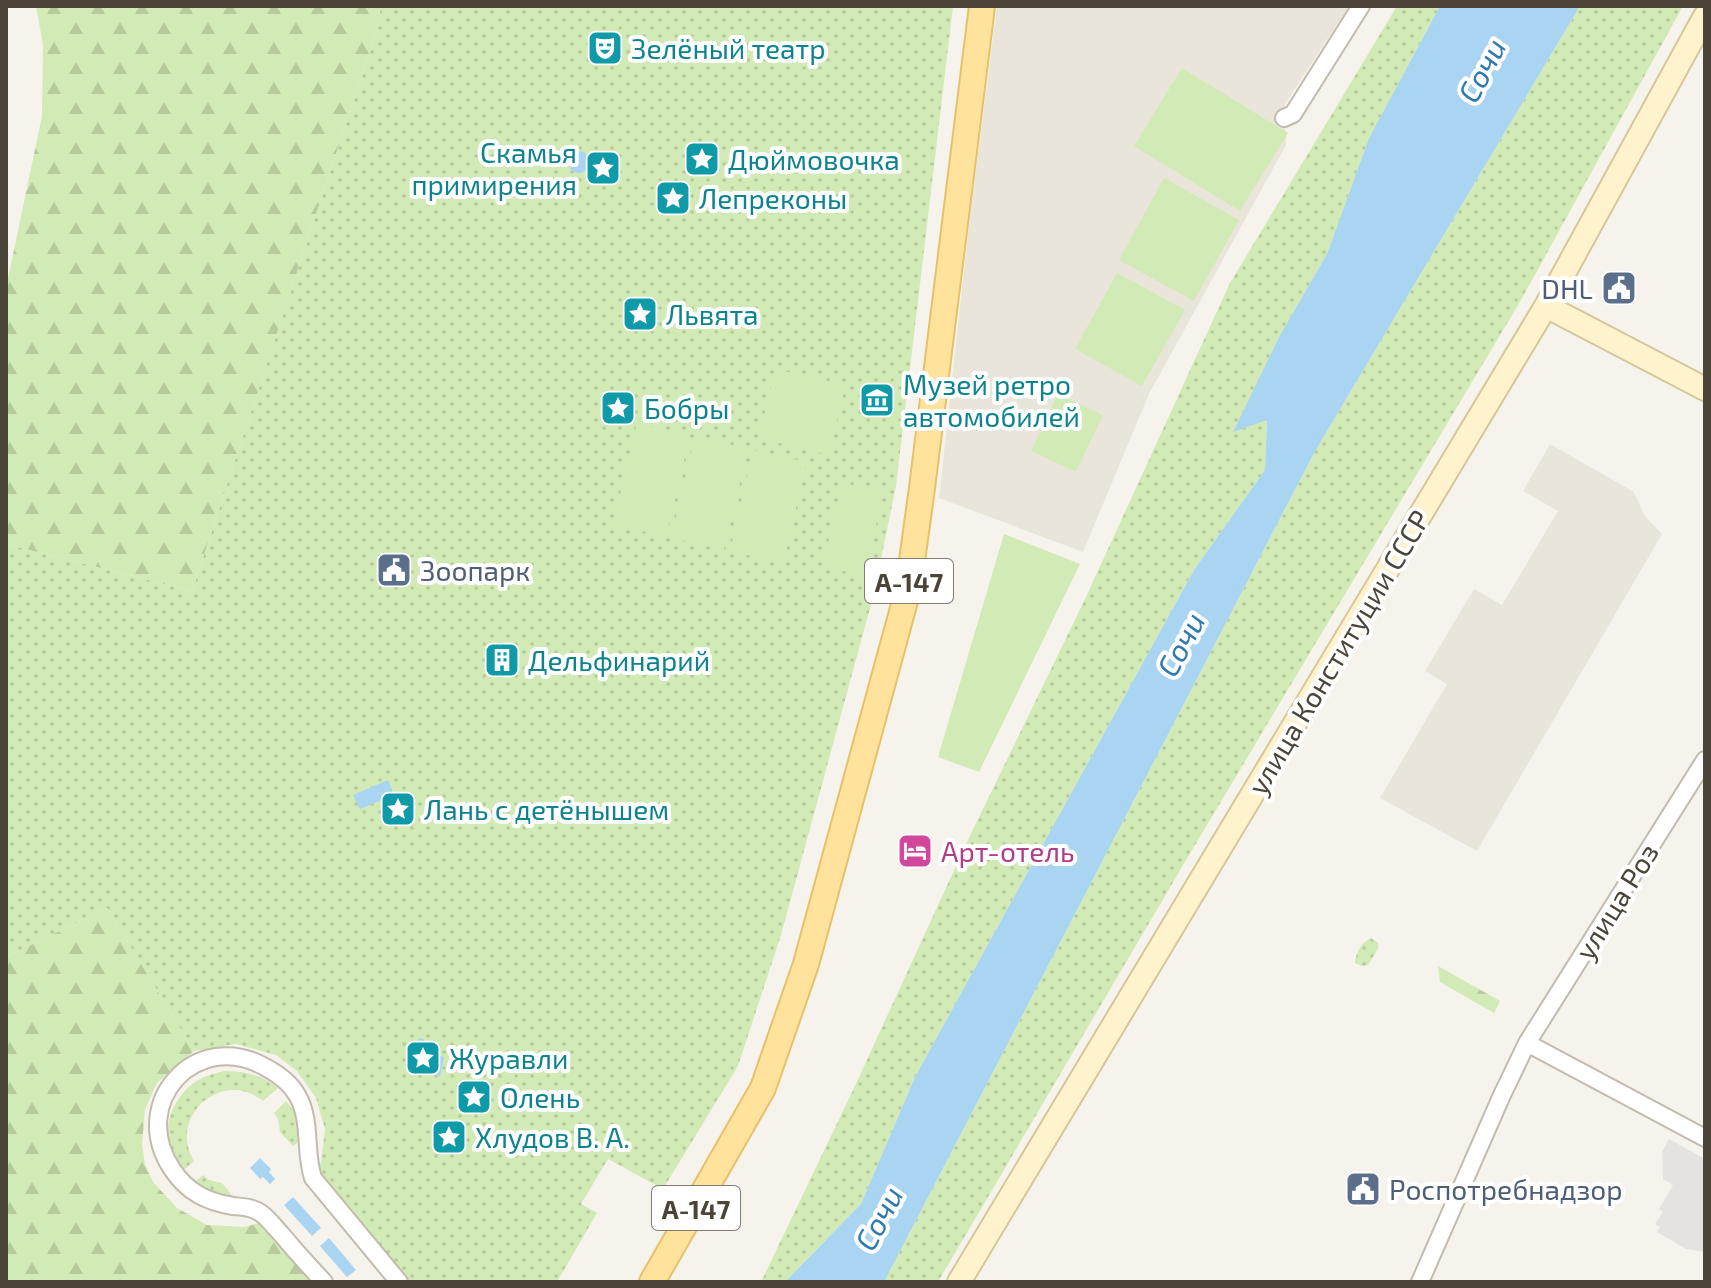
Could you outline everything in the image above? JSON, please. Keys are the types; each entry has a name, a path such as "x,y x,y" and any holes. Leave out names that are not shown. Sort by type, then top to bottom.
{"main road":[{"name":"А-147","path":"652,1282 763,1088 806,964 908,590 982,6"},
{"name":"улица Конституции СССР","path":"959,1282 1546,306 1705,16"},
{"path":"1546,306 1705,389"}],"street":[{"path":"1284,118 1293,114 1361,6"},
{"name":"улица Роз","path":"1420,1282 1527,1043 1705,760"},
{"path":"1527,1043 1705,1138"},
{"path":"324,1282 263,1214 197,1195 171,1168 162,1145 157,1118 161,1101 183,1073 202,1061 232,1055 251,1060 288,1083 304,1111 313,1178 399,1282"}],"shaded area":[{"path":"997,6 1349,6 1285,104 1286,145 1149,394 1083,552 939,498"},
{"path":"1550,444 1634,492 1644,515 1662,534 1477,851 1380,798 1447,684 1425,671 1474,589 1502,605 1558,511 1523,491"},
{"path":"1669,1139 1705,1159 1705,1252 1686,1249 1657,1232 1660,1227 1655,1224 1663,1212 1659,1209 1673,1185 1663,1179 1662,1152"}],"green space":[{"path":"36,6 381,6 376,32 192,591 6,544 6,288 42,116 43,45"},
{"path":"381,6 953,6 896,486 873,597 781,935 738,1066 663,1189 608,1159 581,1204 597,1213 557,1282 406,1282 317,1175 325,1129 316,1098 297,1071 276,1055 236,1044 194,1051 107,908 6,957 6,544 192,591 376,32"},
{"path":"1397,6 1440,6 1369,138 1327,254 1280,335 1234,431 1267,419 1265,470 1194,570 915,1077 861,1204 785,1282 761,1282 968,840 1086,597 1230,283"},
{"path":"1580,6 1683,6 1521,300 938,1282 884,1282 1314,453"},
{"path":"1182,68 1288,133 1240,211 1134,146"},
{"path":"1164,178 1239,220 1194,301 1119,260"},
{"path":"1117,273 1185,310 1142,386 1075,349"},
{"path":"775,369 845,385 829,455 759,438"},
{"path":"1058,394 1103,415 1076,472 1031,451"},
{"path":"637,423 690,435 666,537 613,524"},
{"path":"695,436 748,449 724,550 671,538"},
{"path":"753,450 807,462 783,563 730,551"},
{"path":"842,483 884,492 864,576 823,566"},
{"path":"1004,534 1080,564 979,772 938,757"},
{"path":"107,908 194,1051 157,1083 145,1109 142,1144 145,1164 153,1182 177,1208 207,1225 244,1227 260,1223 312,1282 6,1282 6,957"},
{"path":"1371,938 1378,943 1378,949 1368,965 1355,963 1360,948"},
{"path":"1438,966 1500,1001 1494,1013 1440,982"},
{"path":"224,1071 253,1075 278,1088 263,1101 247,1092 232,1090 216,1094 203,1102 193,1114 188,1128 188,1144 194,1161 179,1174 168,1139 173,1109 191,1085"},
{"path":"286,1101 294,1112 300,1141 293,1146 280,1132 274,1113"},
{"path":"203,1175 222,1183 234,1198 228,1204 190,1186"}],"water":[{"name":"Сочи","path":"1440,6 1580,6 1314,453 884,1282 785,1282 861,1204 915,1077 1194,570 1265,470 1267,420 1233,432 1280,335 1327,254 1369,138"},
{"path":"579,151 587,154 590,162 587,170 579,173 571,170 568,162 571,154"},
{"path":"388,780 394,795 360,809 353,795"},
{"path":"420,1038 424,1039 427,1055 444,1057 440,1076 422,1069 413,1049"},
{"path":"260,1158 271,1169 269,1172 275,1179 270,1184 250,1168"},
{"path":"293,1197 321,1228 312,1236 284,1205"},
{"path":"329,1238 356,1270 347,1277 320,1246"}],"place":[{"name":"Зелёный театр","path":"605,48"},
{"name":"Дюймовочка","path":"702,159"},
{"name":"Скамья примирения","path":"603,168"},
{"name":"Лепреконы","path":"673,198"},
{"name":"DHL","path":"1619,288"},
{"name":"Львята","path":"640,314"},
{"name":"Музей ретро автомобилей","path":"877,400"},
{"name":"Бобры","path":"618,408"},
{"name":"Зоопарк","path":"394,570"},
{"name":"Дельфинарий","path":"502,660"},
{"name":"Лань с детёнышем","path":"398,809"},
{"name":"Арт-отель","path":"915,851"},
{"name":"Журавли","path":"423,1058"},
{"name":"Олень","path":"474,1097"},
{"name":"Хлудов В. А.","path":"449,1137"},
{"name":"Роспотребнадзор","path":"1363,1189"}]}
